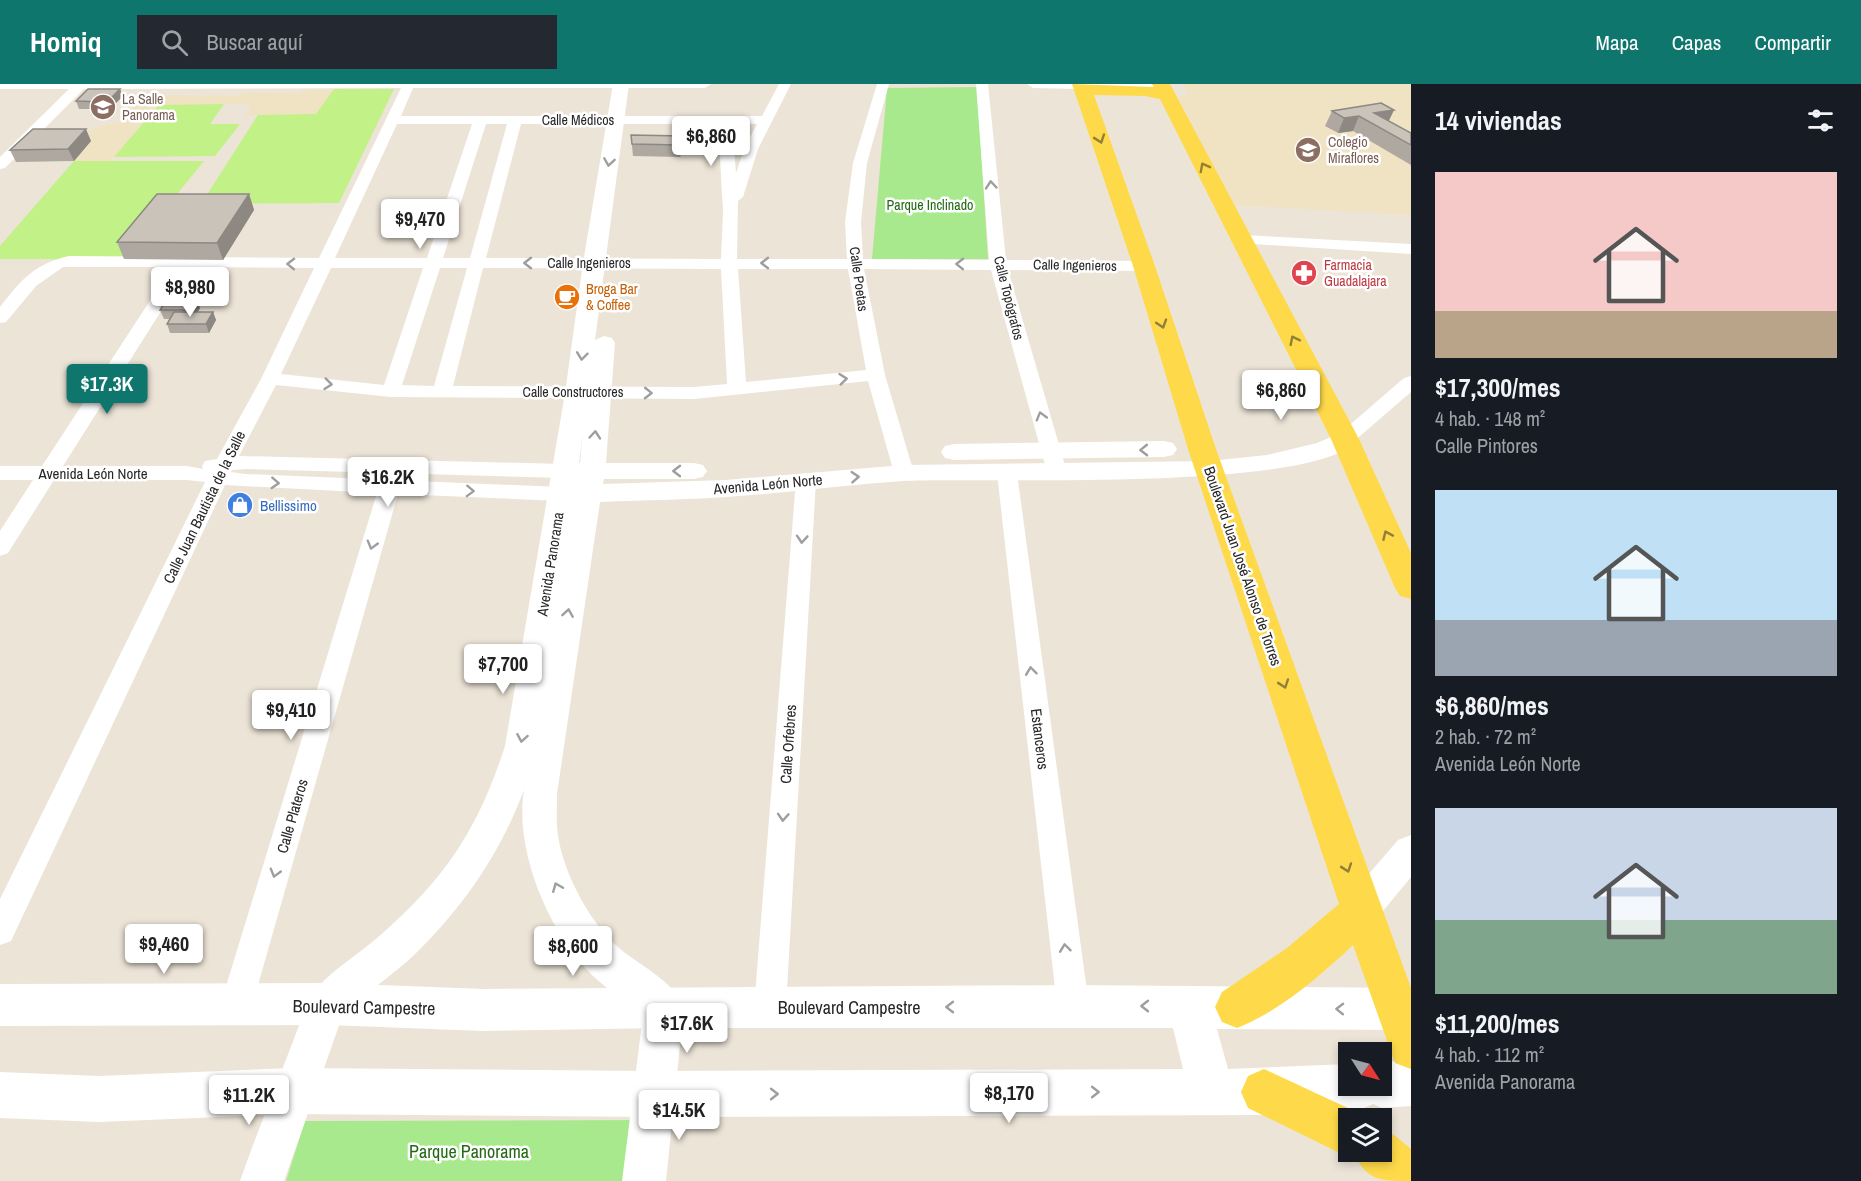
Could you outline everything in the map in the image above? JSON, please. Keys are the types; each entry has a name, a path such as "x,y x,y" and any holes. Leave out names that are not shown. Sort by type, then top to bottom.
{"main road":[{"path":"1082,86 1136,91 1163,89 1348,432 1411,588"},
{"name":"Boulevard Juan José Alonso de Torres","path":"1082,86 1144,266 1221,458 1361,910 1407,1022"},
{"path":"1237,1007 1275,985 1309,959 1361,910"},
{"name":"Boulevard Campestre","path":"0,1005 328,1004 483,1010 664,1007 1237,1007 1407,1022"},
{"path":"1191,1007 1211,1092"},
{"path":"1392,1084 1411,1083"},
{"path":"0,1095 99,1099 292,1091 653,1094 1264,1092 1338,1087"},
{"path":"1264,1092 1338,1128"},
{"path":"1389,1162 1411,1180"}],"street":[{"path":"0,165 81,84"},
{"name":"Calle Juan Bautista de la Salle","path":"0,931 221,471 270,378 409,84"},
{"name":"Avenida Panorama","path":"629,84 603,263 577,393 576,482 540,794 540,836 556,888 580,933 606,962 664,1007"},
{"path":"0,85 705,84"},
{"path":"731,211 743,169 765,120 785,84"},
{"name":"Calle Poetas","path":"883,84 860,163 853,222 855,263 876,375 902,463"},
{"name":"Calle Topógrafos","path":"982,84 998,265 1054,461"},
{"path":"1033,84 1082,86"},
{"name":"Calle Médicos","path":"392,120 765,120"},
{"path":"391,390 480,120"},
{"path":"442,392 515,120"},
{"path":"725,120 731,211 729,263 737,390"},
{"path":"1243,240 1411,249"},
{"name":"Calle Ingenieros","path":"0,318 37,273 53,264 69,261 322,264 855,263 1144,266"},
{"path":"0,548 183,262"},
{"name":"Avenida Panorama","path":"262,1181 292,1091 328,1004 399,943 443,899 468,866 493,826 510,785 521,746 576,482 598,392 607,316 603,263"},
{"name":"Calle Constructores","path":"270,378 391,390 442,392 694,393 876,375"},
{"path":"1348,432 1411,382"},
{"name":"Avenida León Norte","path":"0,473 221,471 389,488 576,482 689,471 902,463 1221,458 1314,453 1335,446 1348,432"},
{"name":"Avenida León Norte","path":"221,471 247,462 726,489 806,480 902,463 1007,473 1054,461"},
{"name":"Estanceros","path":"1007,473 1072,1006"},
{"name":"Calle Orfebres","path":"770,1008 806,480"},
{"name":"Calle Plateros","path":"236,1006 389,488"},
{"path":"1361,910 1411,851"},
{"path":"644,1181 664,1007"}],"shaded area":[{"name":"Colegio Miraflores","path":"1183,84 1411,84 1411,215 1232,205 1178,96 1188,94"},
{"path":"303,90 333,90 316,114 244,116 251,107 247,104 159,105 111,161 74,161 85,132 107,124 118,124 137,104 121,103 128,95 240,96 242,93 300,93"}],"green space":[{"name":"Parque Inclinado","path":"977,87 988,259 872,259 887,88"},
{"path":"334,89 394,89 339,203 201,204 258,115 316,114"},
{"path":"224,104 210,124 240,124 215,156 114,157 159,105"},
{"path":"74,161 204,161 124,259 0,259 0,246"},
{"name":"Parque Panorama","path":"646,1120 640,1181 286,1181 305,1121"}],"building":[{"path":"88,89 120,89 107,102 76,101"},
{"path":"1381,103 1394,110 1374,113 1411,133 1411,145 1359,116 1344,118 1332,111"},
{"path":"33,129 86,129 68,149 10,150"},
{"path":"631,135 682,136 680,145 632,144"},
{"path":"157,194 249,194 217,243 117,242"},
{"path":"167,299 197,300 190,310 160,310"},
{"path":"174,312 213,312 206,324 167,324"}],"place":[{"name":"La Salle Panorama","path":"103,107"},
{"name":"Colegio Miraflores","path":"1308,150"},
{"name":"Farmacia Guadalajara","path":"1304,273"},
{"name":"Broga Bar & Coffee","path":"567,297"},
{"name":"Bellissimo","path":"240,505"}]}
